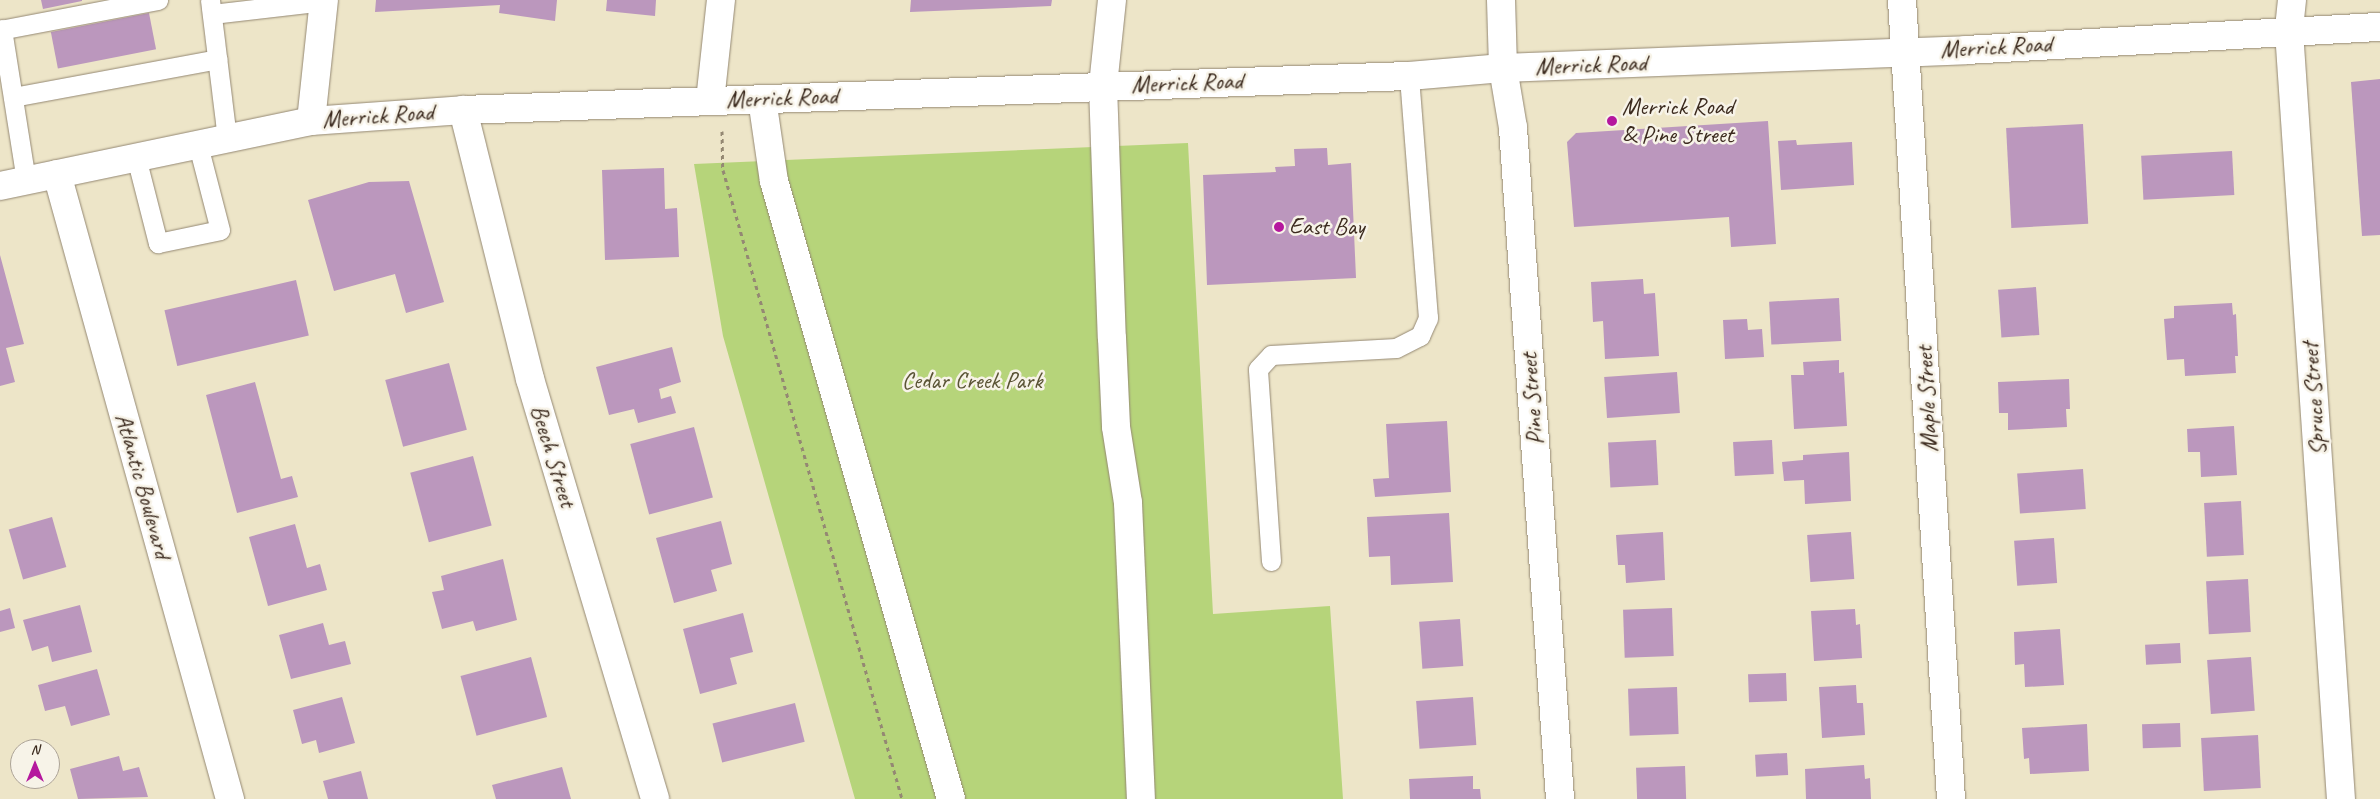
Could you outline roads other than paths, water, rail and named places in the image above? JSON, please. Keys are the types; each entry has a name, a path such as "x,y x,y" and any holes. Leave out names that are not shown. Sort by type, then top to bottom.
{"street":[{"path":"716,101 721,0"},
{"path":"1112,0 1103,86 1116,427 1128,503 1141,799"},
{"name":"Pine Street","path":"1501,0 1503,68 1513,128 1560,799"},
{"name":"Maple Street","path":"1902,0 1907,51 1951,799"},
{"name":"Spruce Street","path":"2292,0 2289,32 2341,799"},
{"path":"311,121 324,1"},
{"name":"Merrick Road","path":"0,186 311,121 464,110 1409,76 1503,68 1907,51 2380,27"},
{"path":"762,99 774,181 951,799"},
{"name":"Beech Street","path":"464,110 530,378 655,799"},
{"name":"Atlantic Boulevard","path":"57,174 230,799"}],"lane":[{"path":"26,180 1,29 158,0"},
{"path":"227,138 211,7 324,1"},
{"path":"13,98 218,59"},
{"path":"1272,561 1258,369 1271,355 1396,348 1420,336 1428,318 1409,76"},
{"path":"136,157 158,242 167,241 220,230 198,145"}],"place":[{"name":"Merrick Road & Pine Street","path":"1612,121"},
{"name":"East Bay","path":"1279,227"}],"park label":[{"name":"Cedar Creek Park","path":"972,381"}]}
